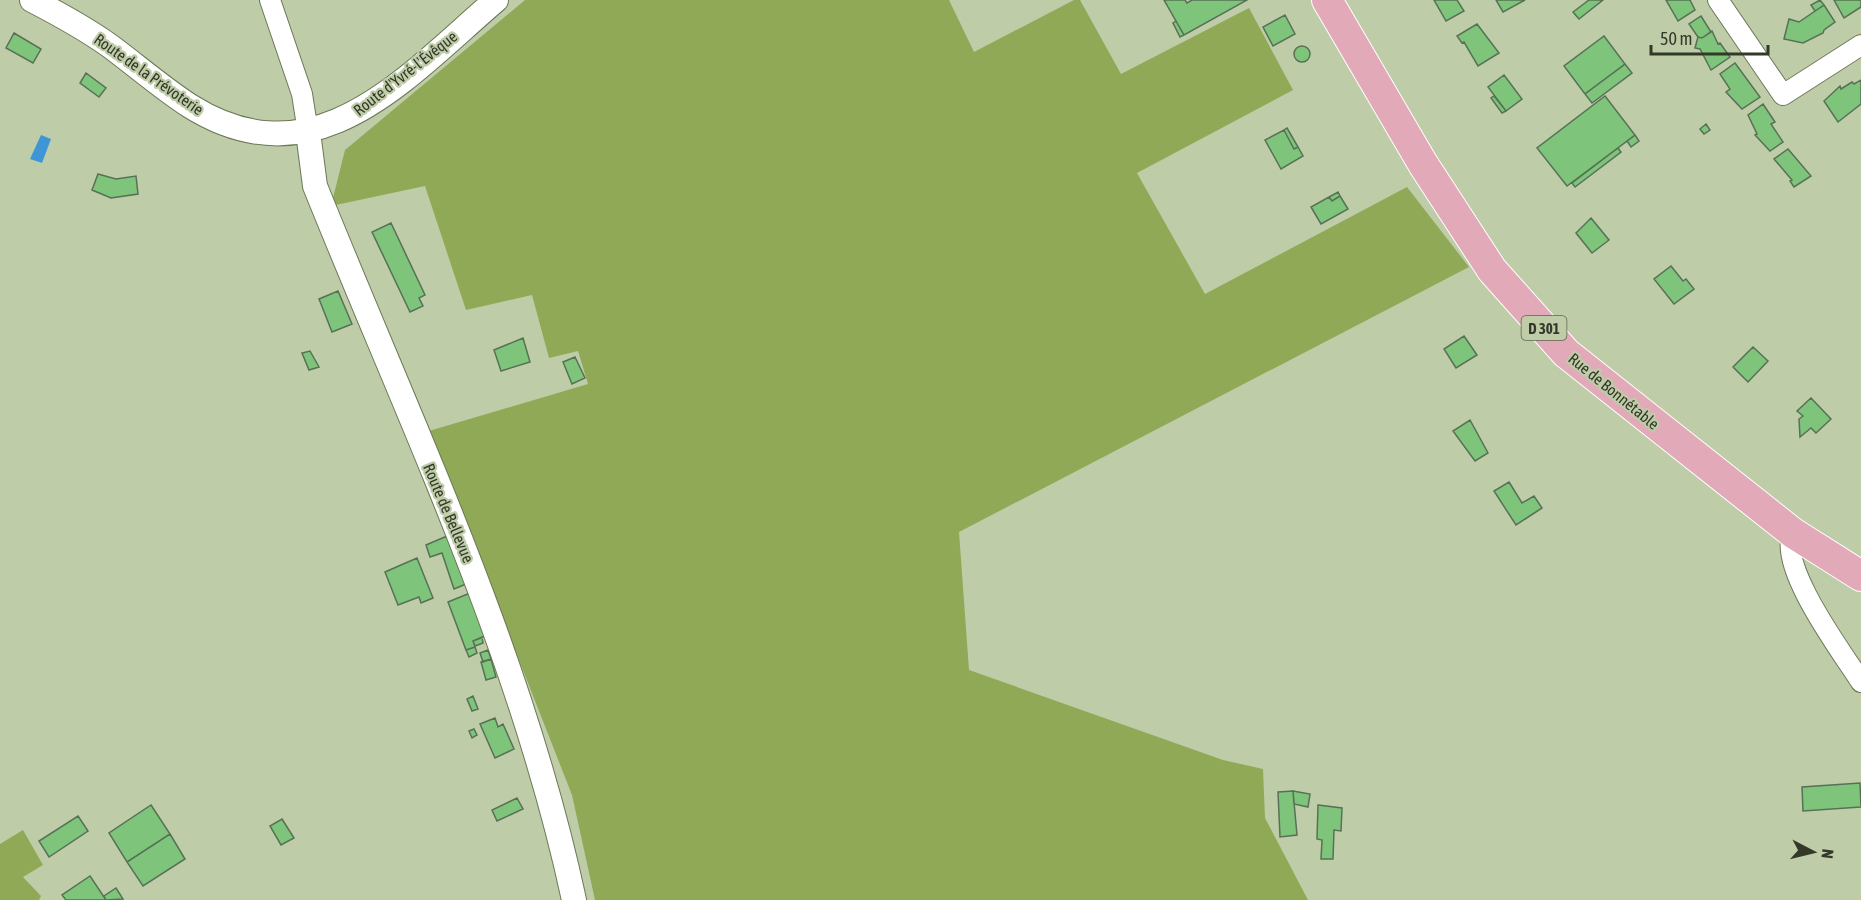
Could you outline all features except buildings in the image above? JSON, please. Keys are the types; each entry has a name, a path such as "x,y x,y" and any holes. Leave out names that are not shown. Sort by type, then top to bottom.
{"main road":[{"name":"Rue de Bonnétable","path":"1327,0 1423,164 1492,270 1566,352 1793,533 1861,576"}],"street":[{"name":"Route de la Prévoterie","path":"32,0 77,23 190,106 212,118 253,133 284,135 308,132"},
{"path":"270,0 302,94 308,132"},
{"name":"Route d'Yvré-l'Évêque","path":"308,132 350,116 378,98 496,0"},
{"path":"1718,0 1783,95 1861,45"},
{"name":"Route de Bellevue","path":"308,132 315,186 472,568 525,717 574,900"},
{"path":"1793,533 1789,542 1792,567 1861,682"}],"green space":[{"path":"525,0 949,0 974,52 1074,0 1080,0 1121,74 1249,8 1293,90 1137,173 1205,294 1407,187 1469,267 959,532 969,670 1223,760 1263,769 1265,818 1308,900 595,900 572,795 429,431 588,384 578,351 549,358 532,295 466,310 425,186 331,206 345,150"},
{"path":"23,830 43,865 23,877 41,896 39,900 0,900 0,844"}],"water":[{"path":"41,135 51,139 42,163 30,159"}]}
